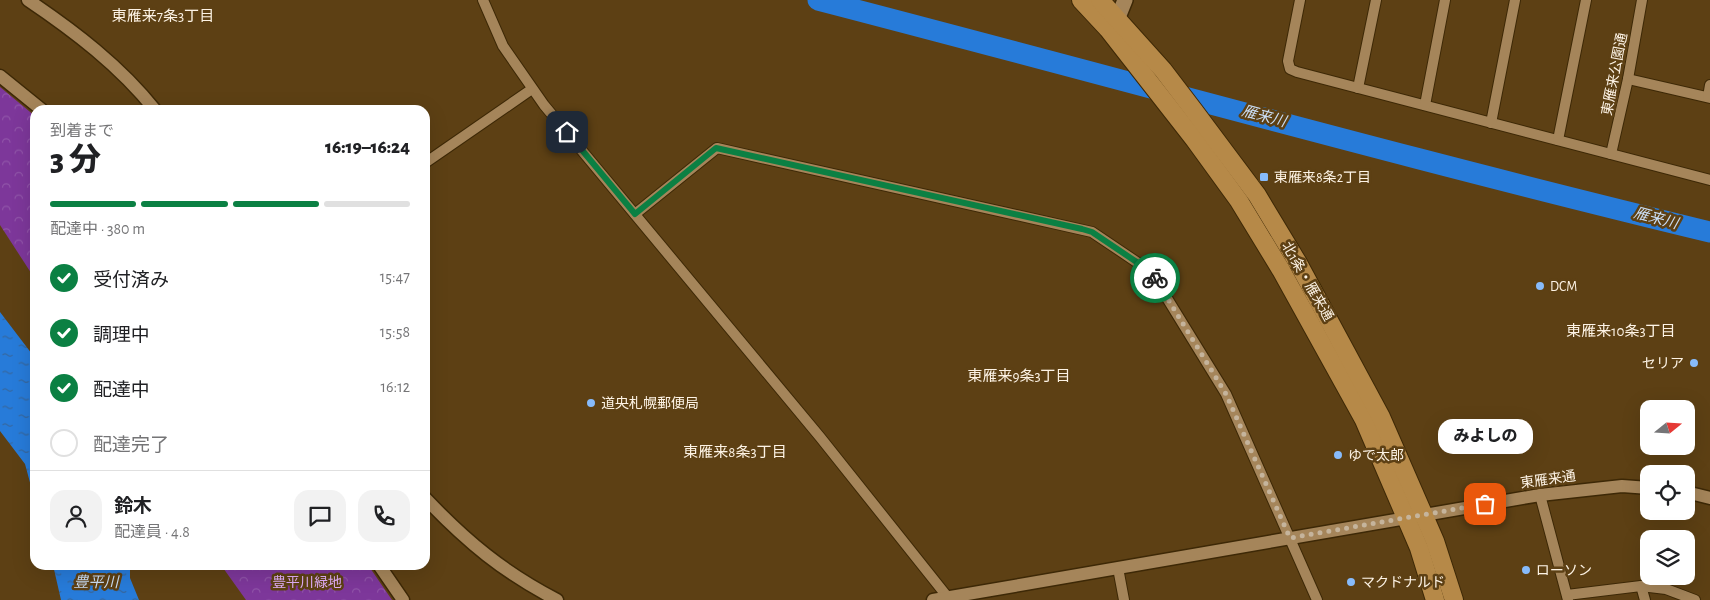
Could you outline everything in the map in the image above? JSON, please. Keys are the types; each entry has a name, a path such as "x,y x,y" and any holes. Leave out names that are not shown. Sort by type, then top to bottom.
{"highway":[{"name":"北1条・雁来通","path":"1096,3 1113,24 1163,70 1257,195 1298,263 1381,417 1435,541 1454,600"},
{"name":"北1条・雁来通","path":"1113,24 1135,63 1239,201 1281,270 1364,420 1419,548 1435,600"}],"main road":[{"path":"1113,24 1125,0"}],"street":[{"path":"28,0 88,44 134,86 151,105"},
{"path":"483,0 503,46 532,89 950,599"},
{"path":"1300,0 1288,61 1290,69 1710,180"},
{"path":"1358,88 1376,0"},
{"path":"1425,105 1445,0"},
{"path":"1491,123 1515,0"},
{"path":"1558,140 1586,0"},
{"name":"東雁来公園通","path":"1612,154 1642,0"},
{"path":"0,76 36,105"},
{"path":"1628,79 1709,98 1710,85"},
{"path":"430,160 532,89"},
{"path":"635,214 716,148 1092,232 1144,267 1154,277 1226,394 1316,600"},
{"name":"東雁来通","path":"933,600 950,599 1423,514 1540,495 1612,487 1640,488"},
{"path":"1695,494 1710,498"},
{"path":"1540,495 1568,598 1641,586 1666,589 1695,600"},
{"path":"430,503 457,532 493,562 557,600"},
{"path":"1118,568 1124,600"},
{"path":"382,570 403,600"},
{"path":"1641,586 1645,600"}],"green space":[{"path":"0,87 30,112 30,271 0,225"},
{"name":"豊平川緑地","path":"225,570 371,570 392,600 246,600"}],"water":[{"path":"0,312 30,351 30,482 25,464 0,431"},
{"name":"豊平川","path":"54,570 130,570 130,578 139,600 61,600"}],"waterway":[{"name":"雁来川","path":"818,0 1375,147 1710,232"}],"way so far":[{"path":"1155,278 1226,394 1290,538 1382,524 1423,514 1485,504"}],"place":[{"name":"東雁来8条2丁目","path":"1264,177"},
{"name":"DCM","path":"1540,286"},
{"name":"セリア","path":"1694,363"},
{"name":"道央札幌郵便局","path":"591,403"},
{"name":"ゆで太郎","path":"1338,455"},
{"name":"みよしの","path":"1485,504"},
{"name":"ローソン","path":"1526,570"},
{"name":"マクドナルド","path":"1351,582"}],"district":[{"name":"東雁来7条3丁目","path":"163,16"},
{"name":"東雁来10条3丁目","path":"1621,331"},
{"name":"東雁来9条3丁目","path":"1019,376"},
{"name":"東雁来8条3丁目","path":"735,452"}],"route":[{"path":"567,132 635,214 716,148 1073,226 1092,232 1144,267 1155,278"}]}
